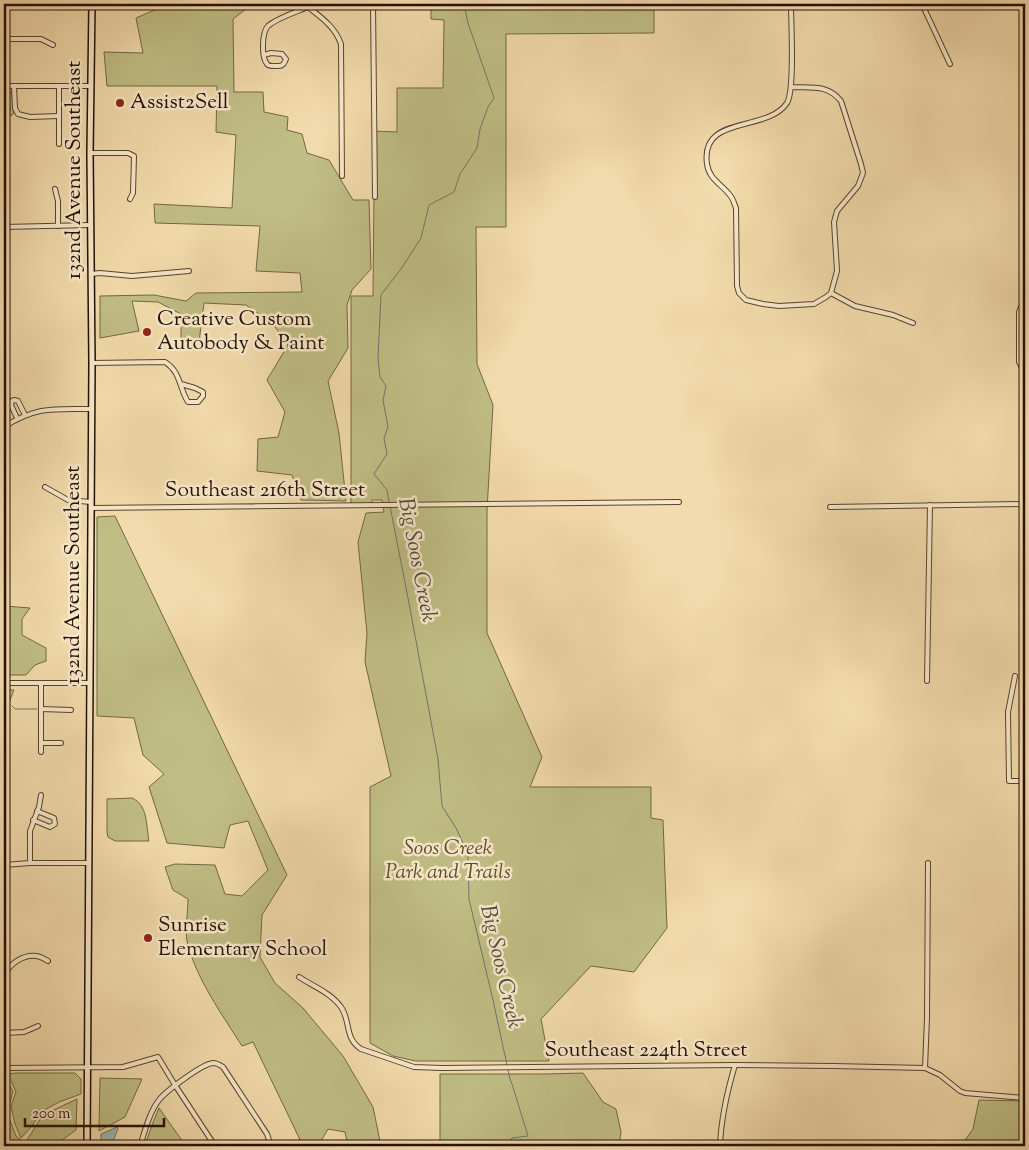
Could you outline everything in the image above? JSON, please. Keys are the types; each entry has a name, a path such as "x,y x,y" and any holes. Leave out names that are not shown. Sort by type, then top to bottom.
{"main road":[{"name":"132nd Avenue Southeast","path":"87,1146 92,409 90,153 92,4"}],"street":[{"path":"373,4 375,197"},
{"path":"791,4 792,87 788,101 777,113 716,134 707,151 706,164 715,182 728,193 736,208 737,286 739,294 746,300 779,306 814,304 831,293 837,271 834,222 837,211 858,186 863,173 842,100 829,90 792,87"},
{"path":"922,4 950,64"},
{"path":"264,55 280,53 285,56 286,62 280,66 268,65 266,63 264,55 263,38 268,26 308,5 326,20 338,36 341,44 342,176"},
{"path":"4,39 41,40 53,45"},
{"path":"4,85 91,86"},
{"path":"14,86 15,108 18,114 30,117 59,116"},
{"path":"59,86 59,144"},
{"path":"90,153 128,152 134,156 133,194 130,198"},
{"path":"55,189 58,201 58,226"},
{"path":"4,227 90,226"},
{"path":"91,274 132,276 189,271"},
{"path":"831,293 855,306 894,315 913,323"},
{"path":"1024,302 1019,312 1018,362 1025,373"},
{"path":"92,363 165,362 172,366 188,402 198,402 203,396 202,392 195,388 181,384"},
{"path":"1018,362 1025,362"},
{"path":"17,418 11,405 14,400 18,401 25,415"},
{"path":"4,427 17,418 39,410 92,409"},
{"name":"Southeast 216th Street","path":"45,488 68,500 91,505 389,505 679,502"},
{"path":"928,681 930,504"},
{"path":"830,506 1025,504"},
{"path":"1015,676 1008,712 1009,782 1025,781"},
{"path":"4,683 90,683"},
{"path":"41,683 41,752"},
{"path":"41,710 71,710"},
{"path":"41,743 61,743"},
{"path":"30,863 30,830 38,811 41,795"},
{"path":"33,820 50,827 55,824 54,818 38,811"},
{"path":"4,865 89,863"},
{"path":"925,1068 928,863"},
{"path":"4,976 15,962 23,957 39,956 48,961"},
{"path":"4,965 9,968"},
{"name":"Southeast 224th Street","path":"299,977 330,996 338,1004 346,1017 349,1035 356,1046 414,1066 442,1068 833,1066 925,1068 940,1075 965,1093 1025,1098"},
{"path":"4,1033 24,1032 38,1026"},
{"path":"4,1068 128,1066 158,1057 214,1146"},
{"path":"140,1146 151,1113 166,1092 192,1073 209,1064 218,1064 223,1067 267,1134 271,1146"},
{"path":"720,1146 724,1110 734,1066"}],"green space":[{"path":"162,4 246,4 246,9 233,19 234,92 263,92 264,112 288,117 287,130 302,134 307,153 329,160 353,200 369,200 371,269 352,290 347,305 348,348 328,381 339,433 346,501 301,500 292,475 257,471 258,439 278,437 285,412 267,380 288,345 272,323 246,305 204,303 199,342 181,347 181,314 158,302 132,301 139,331 100,338 100,296 154,295 186,301 196,293 302,292 300,273 256,271 260,226 155,223 154,204 232,208 236,135 216,132 217,86 107,86 104,52 143,53 136,18 161,7"},
{"name":"Soos Creek Park and Trails","path":"431,4 654,4 654,33 506,34 506,227 476,227 477,364 493,405 487,510 487,633 542,757 530,787 651,787 651,818 663,820 667,928 634,972 591,966 541,1019 549,1061 416,1061 393,1056 370,1043 370,787 391,776 365,662 367,633 358,542 366,513 384,512 382,500 372,500 372,504 351,504 351,296 373,296 373,131 397,132 397,88 443,88 444,20 431,19"},
{"path":"4,88 12,95 14,113 11,116 4,105"},
{"path":"115,516 287,875 262,915 260,957 275,983 303,1008 343,1056 373,1107 381,1146 348,1146 345,1132 328,1129 318,1146 303,1146 253,1042 242,1046 210,996 196,968 186,937 188,899 173,890 165,867 175,864 215,865 225,894 242,896 268,870 248,821 230,825 224,848 167,843 149,787 164,774 143,755 134,718 97,716 97,517"},
{"path":"4,606 30,608 22,619 22,635 46,648 46,661 35,665 26,675 4,675"},
{"path":"4,690 14,690 7,707 4,732"},
{"path":"132,798 144,810 149,841 115,841 108,837 107,832 107,799"},
{"path":"75,1073 81,1079 81,1094 59,1102 41,1112 21,1138 15,1124 11,1106 16,1092 8,1074"},
{"path":"583,1073 603,1102 616,1109 621,1132 619,1146 440,1146 440,1074"},
{"path":"100,1078 142,1079 125,1117 99,1131"},
{"path":"4,1080 6,1080 13,1091 7,1113 16,1136 25,1143 43,1115 77,1099 76,1130 54,1146 4,1146"},
{"path":"979,1100 1025,1101 1025,1146 961,1146 973,1129"},
{"path":"159,1108 183,1142 179,1146 145,1145"}],"water":[{"path":"117,1127 118,1129 111,1146 101,1146 101,1134"}],"waterway":[{"name":"Big Soos Creek","path":"389,502 387,490 374,474 387,454 384,438 388,427 383,400 386,386 380,377 378,358 381,295 421,238 429,205 454,192 460,174 477,148 480,129 488,107 494,98 468,23 464,4"},
{"name":"Big Soos Creek","path":"390,506 438,759 442,806 456,828 468,854 469,899 510,1079 528,1136 512,1138 509,1146"},
{"path":"12,706 15,709 37,709"}],"place":[{"name":"Assist2Sell","path":"120,103"},
{"name":"Creative Custom Autobody & Paint","path":"147,332"},
{"name":"Sunrise Elementary School","path":"148,938"}]}
